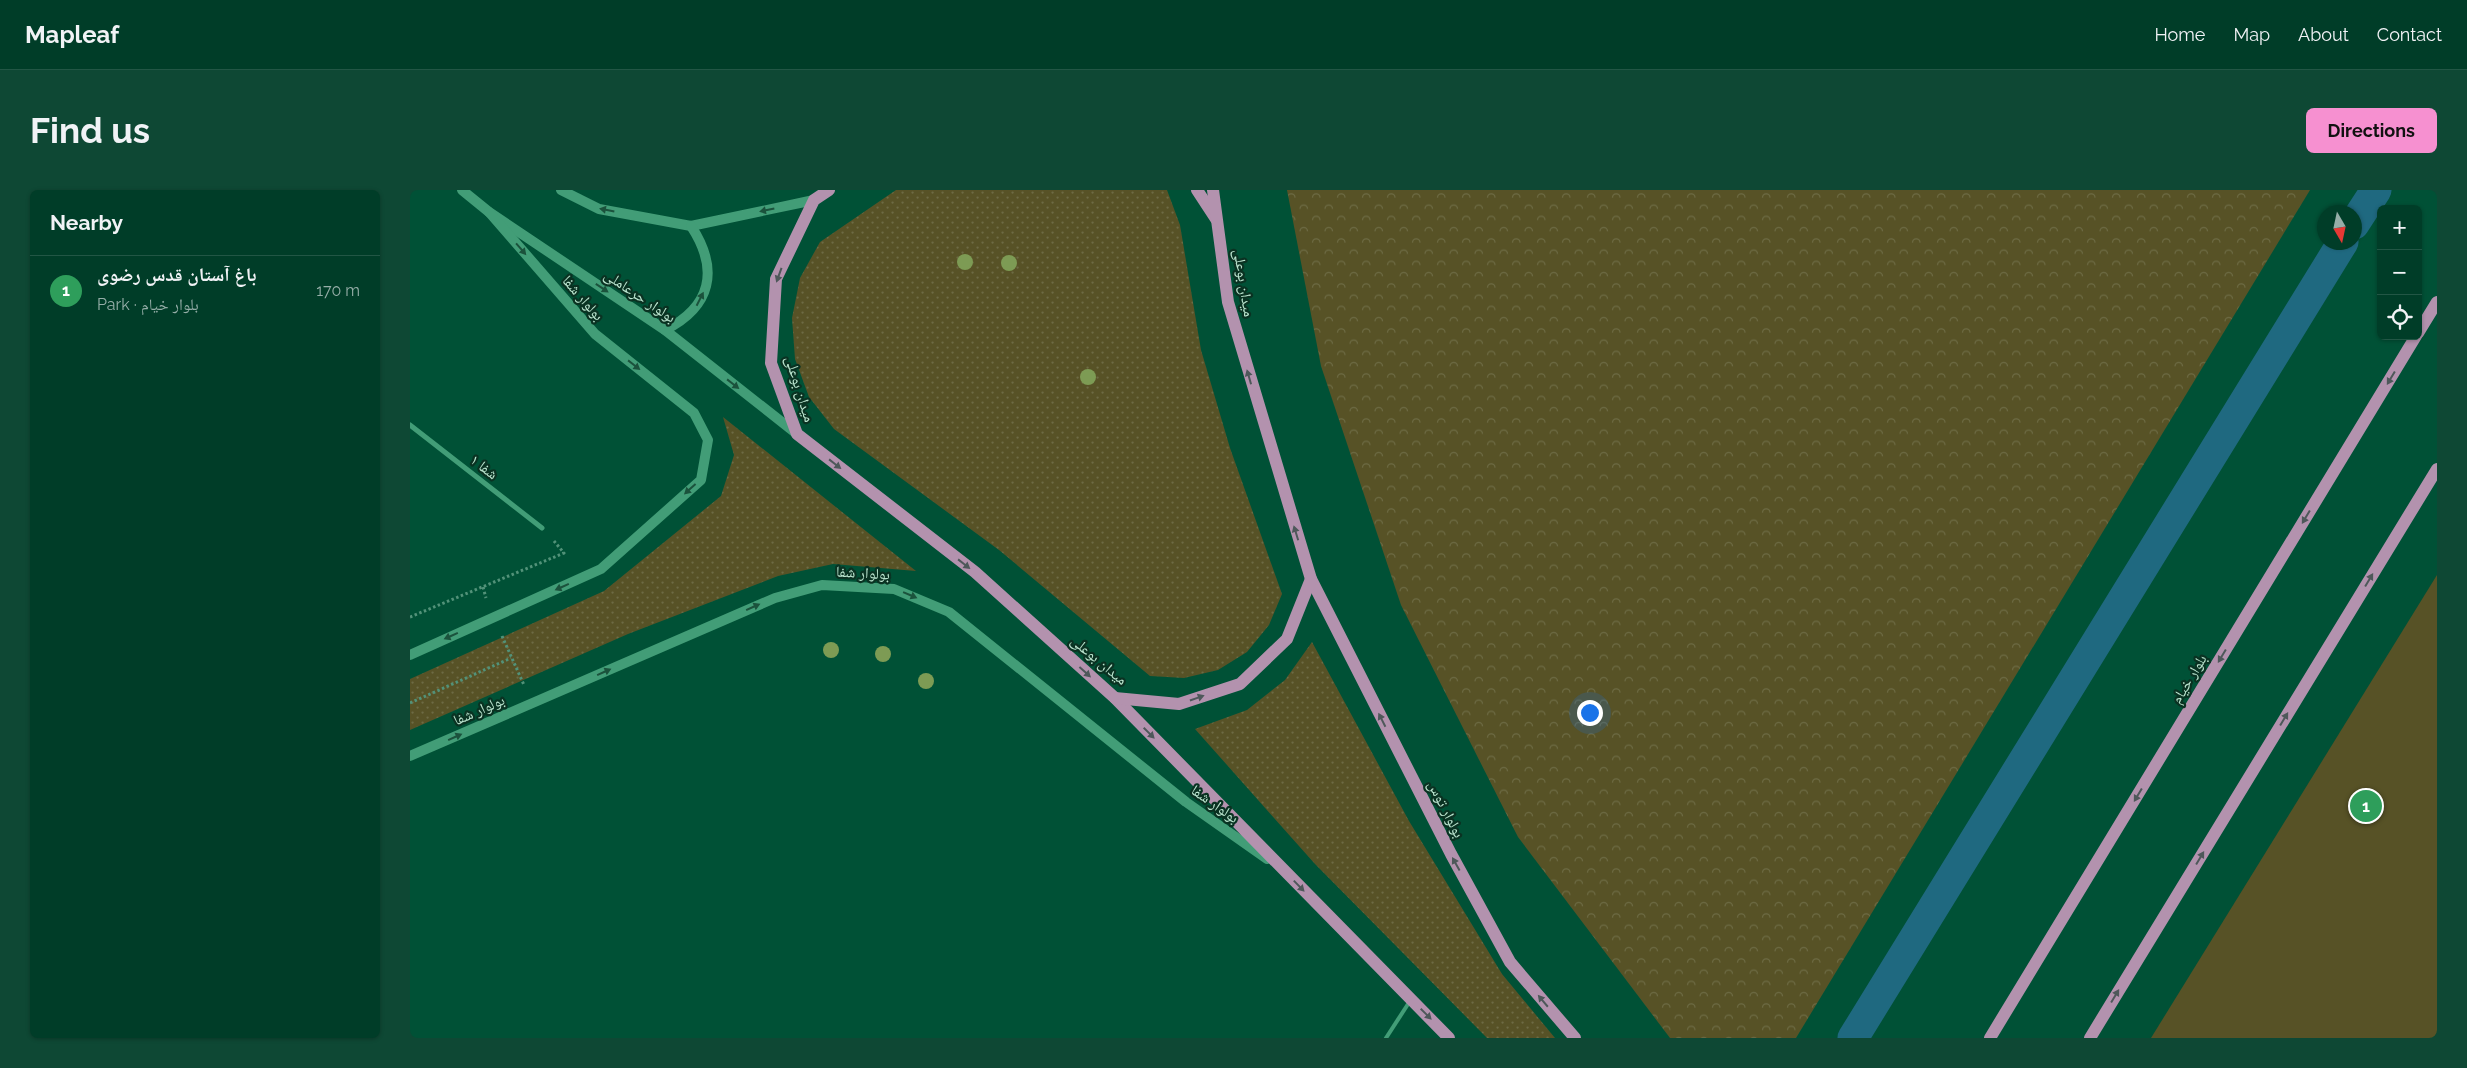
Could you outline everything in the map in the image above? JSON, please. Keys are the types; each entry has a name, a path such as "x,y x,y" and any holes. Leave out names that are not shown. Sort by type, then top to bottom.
{"main road":[{"path":"814,200 829,190"},
{"name":"میدان بوعلی","path":"814,200 776,279 771,363 797,434 975,572 1115,698 1179,704 1240,684 1287,639 1311,579 1228,302 1219,223 1197,190"},
{"path":"1213,190 1219,223"},
{"path":"2422,326 2437,302"},
{"name":"بلوار خیام","path":"1990,1038 2414,340"},
{"path":"2090,1038 2437,469"},
{"name":"بولوار توس","path":"1311,579 1451,854 1510,962 1575,1038"},
{"path":"1115,698 1450,1038"}],"street":[{"name":"بولوار حرعاملی","path":"462,190 489,212 665,330 797,434"},
{"path":"561,190 599,209 691,226 814,200"},
{"name":"بولوار شفا","path":"410,655 601,569 701,480 708,440 694,413 595,334 489,212"},
{"path":"665,330 684,321 698,305 707,286 708,265 705,251 691,226"},
{"name":"شفا ۱","path":"410,425 542,528"},
{"name":"بولوار شفا","path":"410,756 775,598 822,585 894,589 949,612 1186,802 1285,871"}],"lane":[{"path":"1386,1038 1411,1000"}],"path":[{"path":"410,617 564,553 542,528"},
{"path":"483,587 493,618 532,703"},
{"path":"410,703 512,658"}],"green space":[{"path":"896,190 1167,190 1180,225 1201,350 1230,448 1282,594 1269,625 1247,652 1218,670 1184,678 1150,676 999,550 834,429 809,397 795,359 792,318 800,278 820,242"},
{"path":"1287,190 2310,190 1796,1038 1670,1038 1518,837 1401,605 1321,366"},
{"path":"723,417 916,571 833,564 778,576 628,634 410,730 410,679 604,591 721,496 734,455"},
{"path":"2437,575 2437,1038 2151,1038"},
{"path":"1312,642 1409,821 1502,974 1555,1038 1487,1038 1315,864 1195,729 1247,710 1285,680"}],"waterway":[{"path":"2362,212 2376,190"},
{"path":"1853,1038 2338,250"}],"place":[{"name":"باغ آستان قدس رضوی","path":"2366,806"}]}
